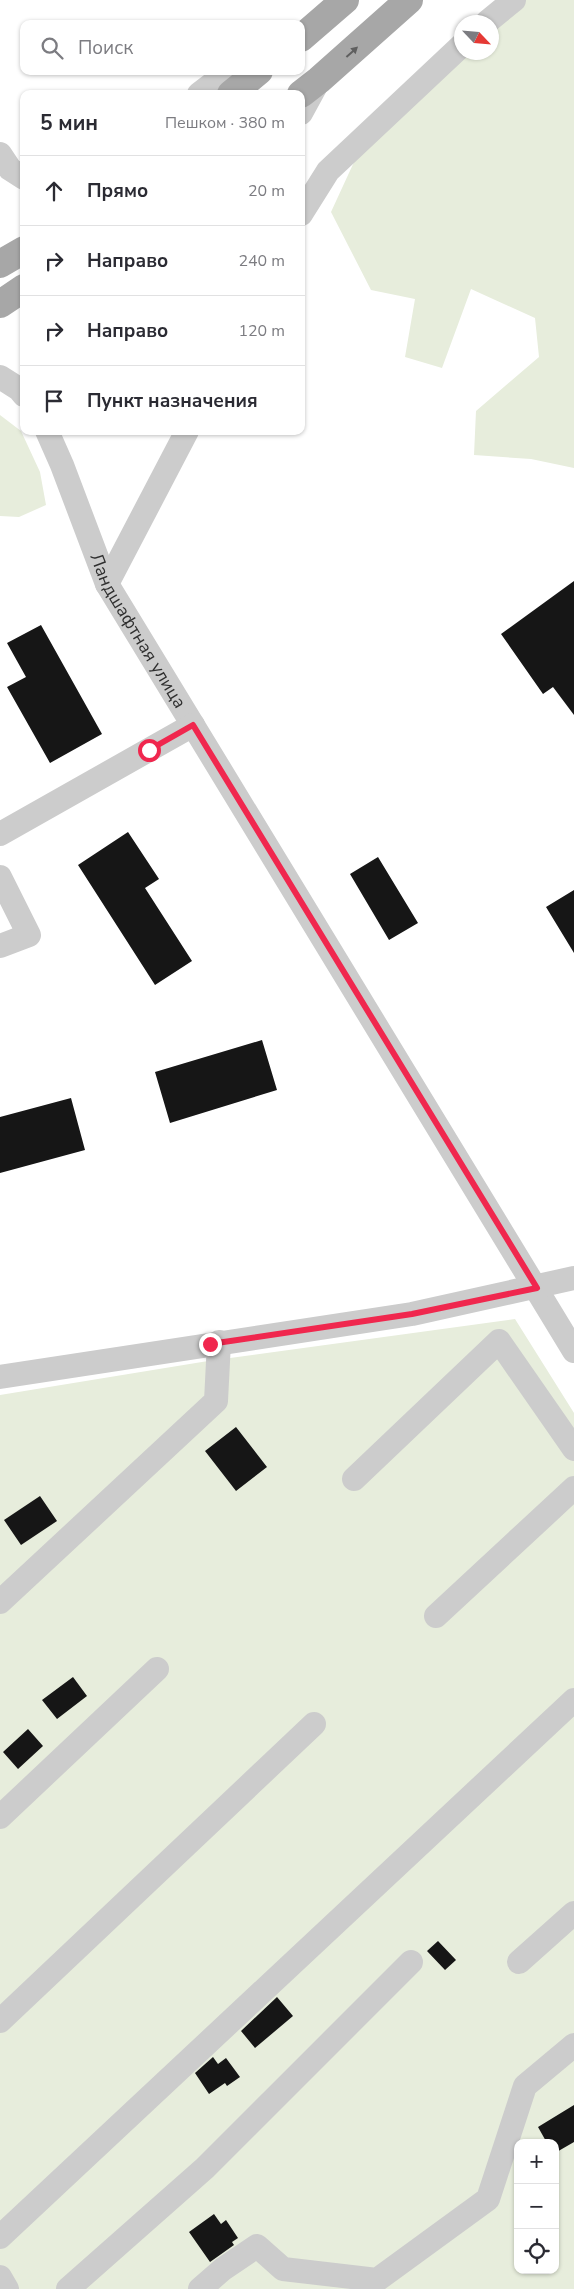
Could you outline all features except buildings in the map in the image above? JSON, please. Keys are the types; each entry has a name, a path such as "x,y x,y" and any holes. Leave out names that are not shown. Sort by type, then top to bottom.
{"main road":[{"path":"310,87 409,0"},
{"path":"305,34 324,14"},
{"path":"236,90 254,75"},
{"path":"0,264 20,252"},
{"path":"0,304 20,291"}],"street":[{"path":"496,15 514,0"},
{"path":"305,208 328,171 454,53"},
{"path":"204,90 224,75"},
{"path":"305,101 310,87"},
{"path":"0,154 10,169 20,175"},
{"path":"0,377 20,390"},
{"path":"49,435 62,465"},
{"path":"55,435 62,465"},
{"path":"107,584 185,435"},
{"name":"Ландшафтная улица","path":"62,465 107,584 574,1351"},
{"path":"0,834 193,725"},
{"path":"0,877 29,935 0,946"},
{"path":"0,1377 412,1314 537,1288 574,1278"},
{"path":"354,1479 499,1341 574,1449"},
{"path":"0,1602 216,1401 220,1342"},
{"path":"436,1616 574,1488"},
{"path":"0,1817 157,1669"},
{"path":"0,2237 574,1700"},
{"path":"0,2020 314,1724"},
{"path":"519,1962 574,1912"},
{"path":"68,2289 205,2168 410,1962"},
{"path":"200,2289 223,2269 257,2246 283,2269 377,2280 488,2199 525,2086 574,2045"},
{"path":"0,2277 7,2289"}],"green space":[{"path":"524,0 574,0 574,468 531,459 474,455 476,411 539,357 535,318 471,289 442,368 405,357 415,299 371,290 331,212 360,149 454,60 499,60 499,18"},
{"path":"0,415 20,430 20,435 23,435 40,472 46,505 19,517 0,516"},
{"path":"515,1319 574,1413 574,2289 0,2289 0,1395 208,1361"}],"route":[{"path":"149,750 193,725 537,1288 412,1314 210,1344"}]}
